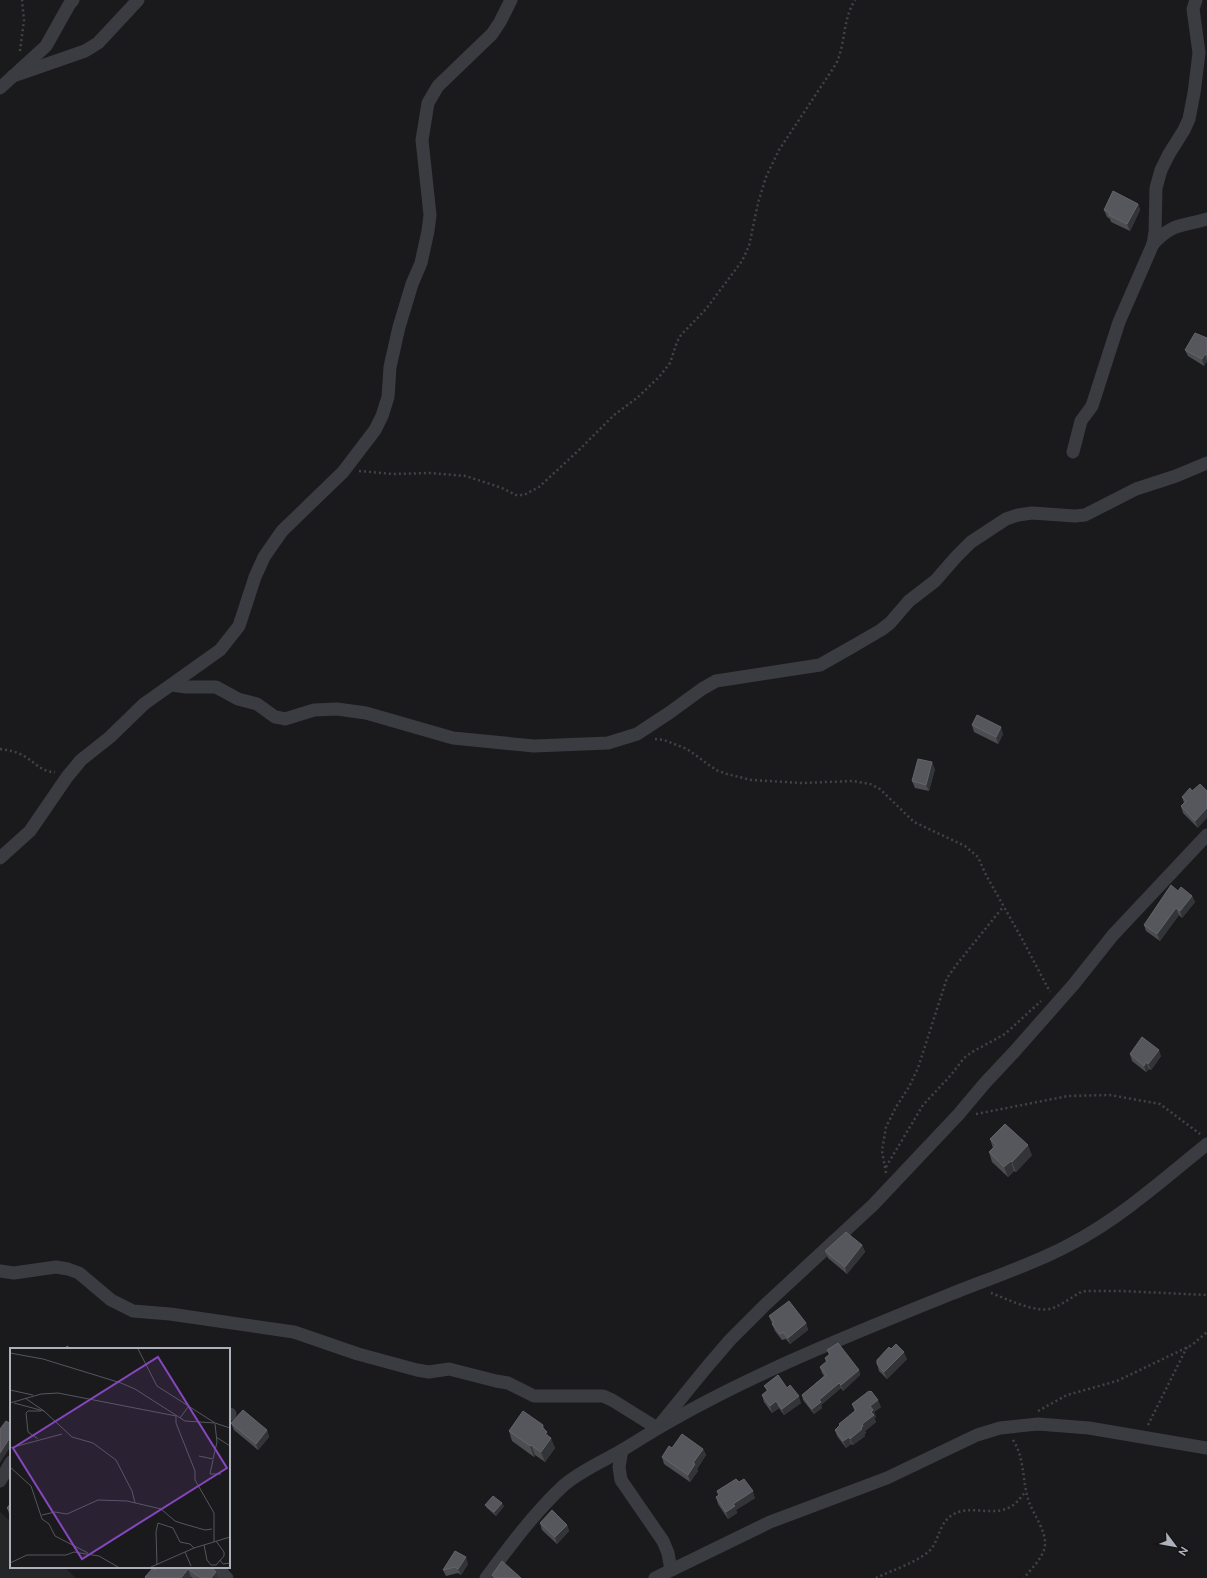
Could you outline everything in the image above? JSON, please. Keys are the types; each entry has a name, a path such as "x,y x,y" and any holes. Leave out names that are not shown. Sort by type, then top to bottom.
{"street":[{"path":"0,88 46,46 73,0"},
{"path":"14,76 85,52 98,43 138,0"},
{"path":"0,858 30,832 67,776 81,760 110,737 144,704 220,650 239,626 255,577 269,550 282,531 345,470 375,430 382,416 388,397 390,367 399,327 412,284 421,263 430,215 422,140 428,103 438,86 492,34 511,0"},
{"path":"1072,452 1081,421 1092,406 1119,322 1153,244 1155,232 1156,188 1161,170 1187,124 1194,93 1199,54 1193,13 1196,0"},
{"path":"1153,244 1165,231 1173,227 1207,219"},
{"path":"172,685 216,687 238,699 257,704 275,717 285,719 314,710 337,710 366,713 453,738 534,746 608,743 637,734 716,681 820,665 863,641 890,623 909,601 936,581 971,542 1006,519 1032,513 1075,516 1085,514 1136,489 1176,476 1207,463"},
{"path":"657,1428 730,1340 765,1305 873,1205 958,1115 1015,1051 1054,1000 1112,935 1207,835"},
{"path":"486,1578 512,1543 563,1486 590,1467 622,1450 657,1428 796,1358 971,1286 1046,1257 1085,1236 1114,1217 1204,1139"},
{"path":"0,1271 14,1273 56,1267 68,1269 79,1273 110,1300 132,1311 170,1314 294,1332 358,1354 417,1370 429,1372 449,1369 508,1383 536,1396 602,1396 612,1400 657,1428"},
{"path":"655,1578 770,1522 888,1478 977,1435 1000,1428 1026,1424 1050,1424 1089,1428 1207,1448"},
{"path":"622,1450 618,1467 621,1480 663,1541 668,1552 671,1570"},
{"path":"0,1481 10,1464"},
{"path":"218,1568 227,1578"}],"path":[{"path":"14,76 20,51 24,20 22,0"},
{"path":"345,470 393,474 430,473 466,476 502,488 516,495 524,495 539,488 614,414 651,386 670,363 677,342 682,335 706,309 742,260 749,246 758,203 766,177 779,150 836,64 840,55 846,18 855,0"},
{"path":"637,734 646,738 664,740 687,750 716,770 751,780 802,784 853,781 875,786 914,822 965,846 978,857 1003,907 1021,937 1054,1000 1037,1003 1000,1038 972,1052 964,1058 951,1075 923,1105 885,1168"},
{"path":"0,749 15,752 26,757 47,772 56,772 60,769"},
{"path":"886,1191 885,1168 882,1151 886,1127 914,1078 947,978 956,964 1003,907"},
{"path":"971,1116 984,1112 1068,1096 1110,1095 1160,1104 1204,1139"},
{"path":"971,1286 1026,1306 1039,1309 1053,1308 1081,1292 1086,1291 1121,1291 1207,1296"},
{"path":"1036,1412 1071,1393 1117,1381 1187,1347 1196,1342 1207,1332"},
{"path":"1146,1438 1149,1424 1187,1347"},
{"path":"1000,1428 1012,1438 1020,1454 1026,1491 1044,1536 1045,1543 1043,1553 1024,1578"},
{"path":"876,1578 926,1554 931,1549 945,1521 954,1514 966,1510 989,1511 1008,1508 1015,1504 1026,1491"}],"shaded area":[{"path":"0,1512 10,1521 10,1568 65,1568 76,1578 0,1578"}],"building":[{"path":"1113,191 1138,204 1127,224 1109,215 1110,213 1104,210"},
{"path":"1195,333 1207,338 1207,355 1205,354 1202,359 1185,350"},
{"path":"977,715 1001,727 996,737 972,725"},
{"path":"918,759 932,762 926,785 912,781"},
{"path":"1200,784 1207,791 1207,808 1195,821 1181,806 1186,801 1182,797 1190,788 1192,791"},
{"path":"1171,885 1178,891 1181,887 1192,896 1180,911 1176,908 1157,934 1144,925"},
{"path":"1142,1037 1159,1050 1148,1064 1146,1062 1144,1066 1130,1054"},
{"path":"1005,1124 1028,1145 1012,1162 1011,1161 1004,1167 989,1152 996,1145 990,1139"},
{"path":"846,1232 862,1245 845,1267 825,1251"},
{"path":"789,1301 806,1323 788,1338 783,1332 780,1334 772,1324 774,1322 769,1316"},
{"path":"838,1343 859,1370 841,1385 839,1383 819,1400 821,1402 812,1409 802,1395 826,1375 820,1367 827,1361 825,1358 830,1354 827,1350"},
{"path":"896,1344 904,1352 884,1372 877,1364 877,1360 889,1347 891,1349"},
{"path":"778,1375 787,1388 790,1385 799,1396 782,1409 776,1401 770,1406 762,1395 768,1390 764,1386"},
{"path":"871,1391 878,1400 870,1406 873,1410 871,1412 874,1415 862,1424 862,1429 850,1439 849,1437 843,1441 835,1430 840,1425 839,1424 856,1410 852,1404"},
{"path":"243,1410 267,1430 256,1444 231,1423"},
{"path":"523,1411 543,1425 542,1427 547,1432 545,1434 551,1438 541,1452 509,1431"},
{"path":"6,1421 10,1423 10,1438 0,1453 0,1429"},
{"path":"682,1434 703,1449 693,1463 695,1464 688,1475 662,1457 669,1446 672,1448"},
{"path":"736,1479 739,1482 744,1479 753,1491 733,1504 735,1506 726,1512 716,1497 719,1495 717,1491"},
{"path":"493,1496 502,1503 494,1512 485,1505"},
{"path":"10,1504 10,1511 7,1508"},
{"path":"552,1510 567,1525 555,1537 540,1523"},
{"path":"455,1551 466,1557 458,1569 455,1567 443,1570"},
{"path":"502,1561 521,1578 495,1578 492,1575"},
{"path":"153,1568 155,1570 157,1568 212,1568 216,1572 211,1578 201,1578 188,1569 181,1578 145,1577"}]}
